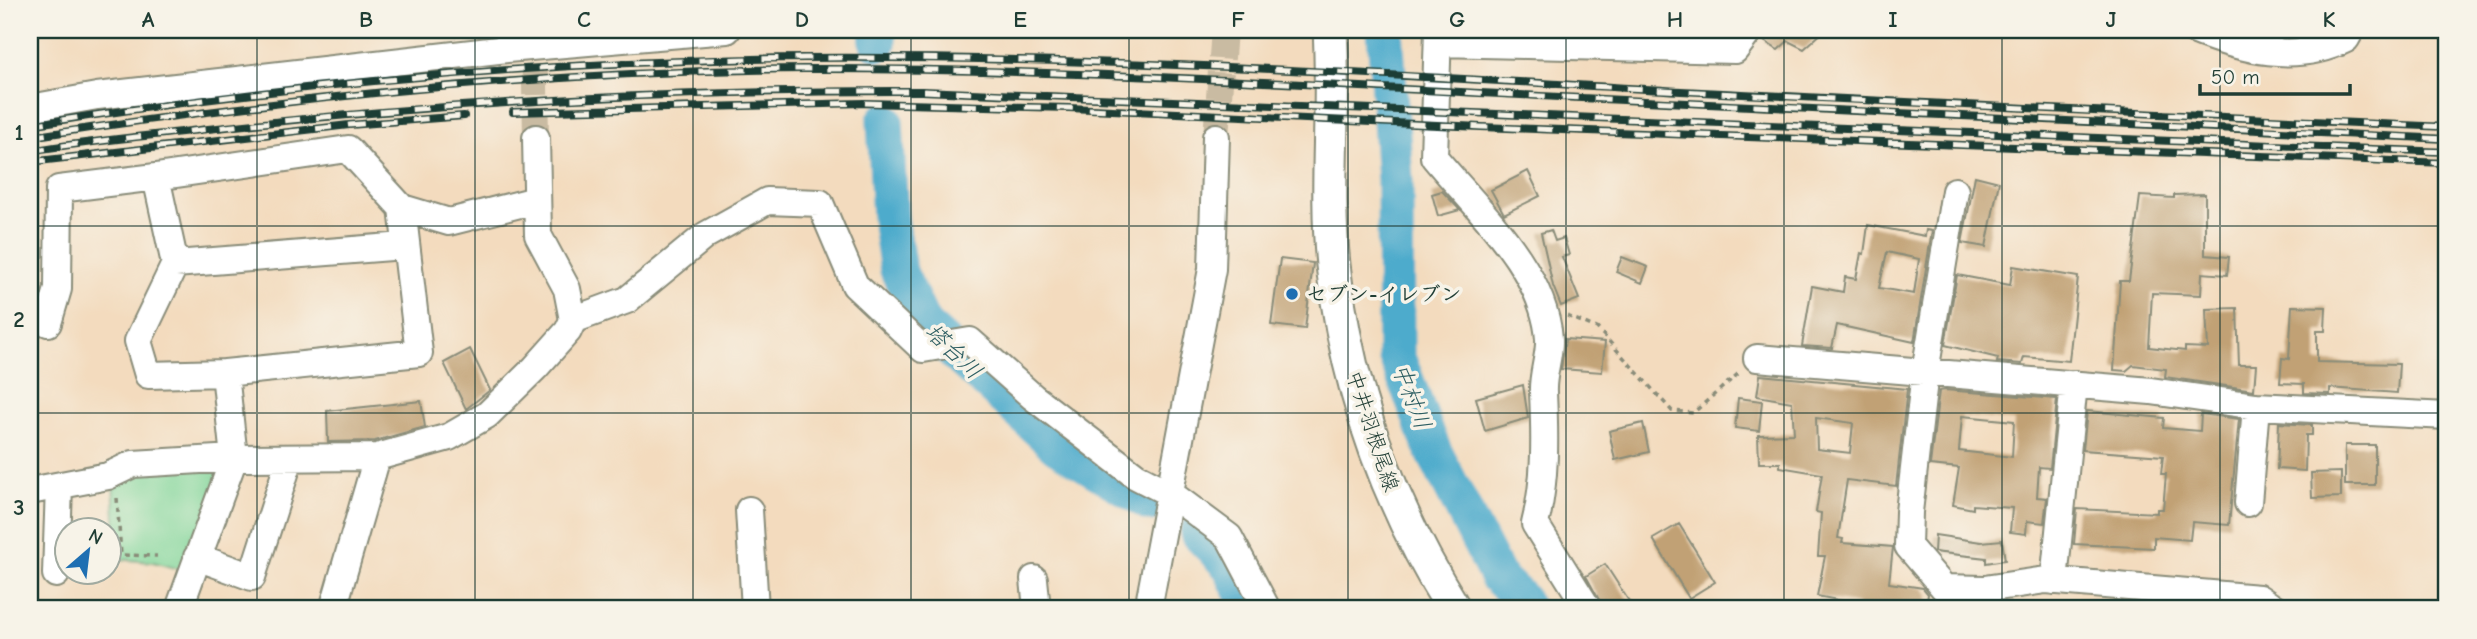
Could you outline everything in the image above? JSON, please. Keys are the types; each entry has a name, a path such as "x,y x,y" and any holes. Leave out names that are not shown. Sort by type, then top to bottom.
{"main road":[{"name":"中井羽根尾線","path":"1330,30 1333,264 1353,383 1384,475 1423,560 1454,609"}],"street":[{"path":"30,108 97,96 507,39 727,30"},
{"path":"1588,609 1535,524 1544,470 1542,378 1549,341 1543,306 1529,273 1434,157 1438,36 1735,50 1750,30"},
{"path":"2193,30 2236,48 2273,52 2325,50 2347,39 2351,30"},
{"path":"1148,609 1212,269 1216,136"},
{"path":"30,491 107,476 133,464 234,458 377,457 449,437 487,415 535,368 568,331 573,320 567,289 538,235 536,138"},
{"path":"48,323 58,289 59,189 348,149 402,208 449,222 536,200"},
{"path":"156,177 175,264 138,341 148,375 225,373 419,353 404,246 402,208"},
{"path":"1955,191 1926,372 1909,512 1908,546 1944,587 1984,589 2055,573"},
{"path":"573,320 627,300 706,234 767,201 820,203 855,285 923,349 970,341 1054,413 1136,476 1171,495 1229,537 1267,609"},
{"path":"175,264 404,246"},
{"path":"1757,358 2151,391 2256,406 2447,416"},
{"path":"179,609 234,458 225,373"},
{"path":"2055,573 2074,384"},
{"path":"2248,503 2256,406"},
{"path":"333,609 377,457"},
{"path":"197,557 253,577 290,458"},
{"path":"58,516 59,486"},
{"path":"750,510 755,609"},
{"path":"1949,570 1975,577 2055,573 2259,598 2275,609"},
{"path":"1034,579 1037,609"}],"path":[{"path":"1543,306 1597,328 1672,411 1693,413 1757,358"},
{"path":"117,496 121,555 157,556"}],"green space":[{"path":"223,465 186,571 153,562 122,559 122,516 115,516 113,480 125,470"}],"building":[{"path":"1767,30 1825,30 1804,49 1788,41 1778,50 1764,41 1771,32"},
{"path":"1528,171 1540,196 1504,214 1491,190"},
{"path":"1975,176 1999,182 1986,247 1962,243"},
{"path":"1442,191 1460,210 1438,216 1432,194"},
{"path":"2205,194 2205,255 2229,257 2227,275 2202,273 2201,295 2152,293 2149,347 2185,351 2185,347 2208,348 2206,309 2237,308 2239,365 2256,365 2254,390 2165,377 2166,369 2133,365 2126,371 2114,370 2120,281 2129,281 2140,196 2174,198 2174,195"},
{"path":"1868,225 1925,236 1926,230 1932,231 1914,342 1837,325 1832,348 1802,346 1812,286 1843,292 1845,277 1856,279 1861,253 1864,254","holes":["1887,252 1919,259 1914,294 1879,288"]},
{"path":"1551,230 1555,241 1564,238 1569,255 1562,257 1579,299 1561,306 1553,286 1541,233"},
{"path":"1622,257 1648,267 1642,283 1616,272"},
{"name":"セブン-イレブン","path":"1280,259 1313,263 1305,329 1271,325"},
{"path":"2013,266 2078,277 2069,361 2024,357 2022,364 1997,362 1998,358 1945,345 1957,275 2010,285"},
{"path":"2292,306 2326,307 2325,331 2317,331 2317,362 2399,364 2397,393 2330,388 2330,394 2304,393 2304,384 2280,383 2282,358 2289,359"},
{"path":"1565,339 1605,342 1602,372 1561,369"},
{"path":"470,349 490,390 466,409 444,363"},
{"path":"1760,375 1907,389 1896,486 1847,480 1838,538 1843,539 1842,543 1893,547 1889,583 1923,588 1928,594 1926,609 1857,607 1858,604 1817,596 1825,556 1818,556 1821,513 1816,512 1822,474 1780,467 1780,463 1759,463 1758,435 1794,434 1792,402 1757,396","holes":["1816,418 1853,423 1850,453 1817,449"]},
{"path":"1523,385 1528,418 1485,431 1476,398"},
{"path":"1939,391 2057,399 2050,468 2039,467 2037,497 2047,498 2044,523 2027,521 2026,534 2010,532 2012,508 1973,505 1973,509 1953,505 1959,468 1930,465","holes":["1962,416 2014,421 2012,457 1959,451"]},
{"path":"1738,398 1762,401 1759,431 1735,428"},
{"path":"421,401 425,427 375,441 328,442 327,411"},
{"path":"2087,411 2164,418 2163,428 2200,431 2201,414 2239,419 2229,525 2192,522 2190,540 2154,537 2154,548 2074,544 2077,509 2157,513 2157,509 2163,509 2166,474 2161,474 2163,456 2083,450"},
{"path":"1643,423 1649,452 1615,460 1609,431"},
{"path":"2279,423 2312,425 2312,435 2306,435 2305,471 2277,469"},
{"path":"2345,445 2375,445 2375,485 2345,485"},
{"path":"2341,472 2341,497 2312,498 2311,473"},
{"path":"1679,524 1715,582 1689,598 1653,539"},
{"path":"1935,535 1981,542 2002,540 2005,560 1986,563 1986,558 1934,552"},
{"path":"1605,564 1634,609 1604,609 1586,576"}],"waterway":[{"name":"塔台川","path":"877,30 878,43"},
{"name":"中村川","path":"1385,30 1395,181 1396,355 1433,450 1497,576 1520,598 1526,609"},
{"name":"塔台川","path":"885,121 890,218 898,270 923,324 1057,446 1150,503"},
{"name":"塔台川","path":"1198,533 1230,566 1250,609"}],"tunnel":[{"path":"534,30 536,138"},
{"path":"1216,137 1224,30"}],"railway":[{"path":"30,125 126,110 416,77 708,60 915,58 1134,63 2447,127"},
{"path":"30,137 222,110 514,81 709,71 899,69 1183,78 2447,139"},
{"path":"30,151 97,141 297,120 475,105 654,95 922,91 2447,152"},
{"path":"513,112 864,103 1069,108 1481,127 2447,163"},
{"path":"30,162 349,125 464,116"}],"place":[{"name":"セブン-イレブン","path":"1292,294"}]}
